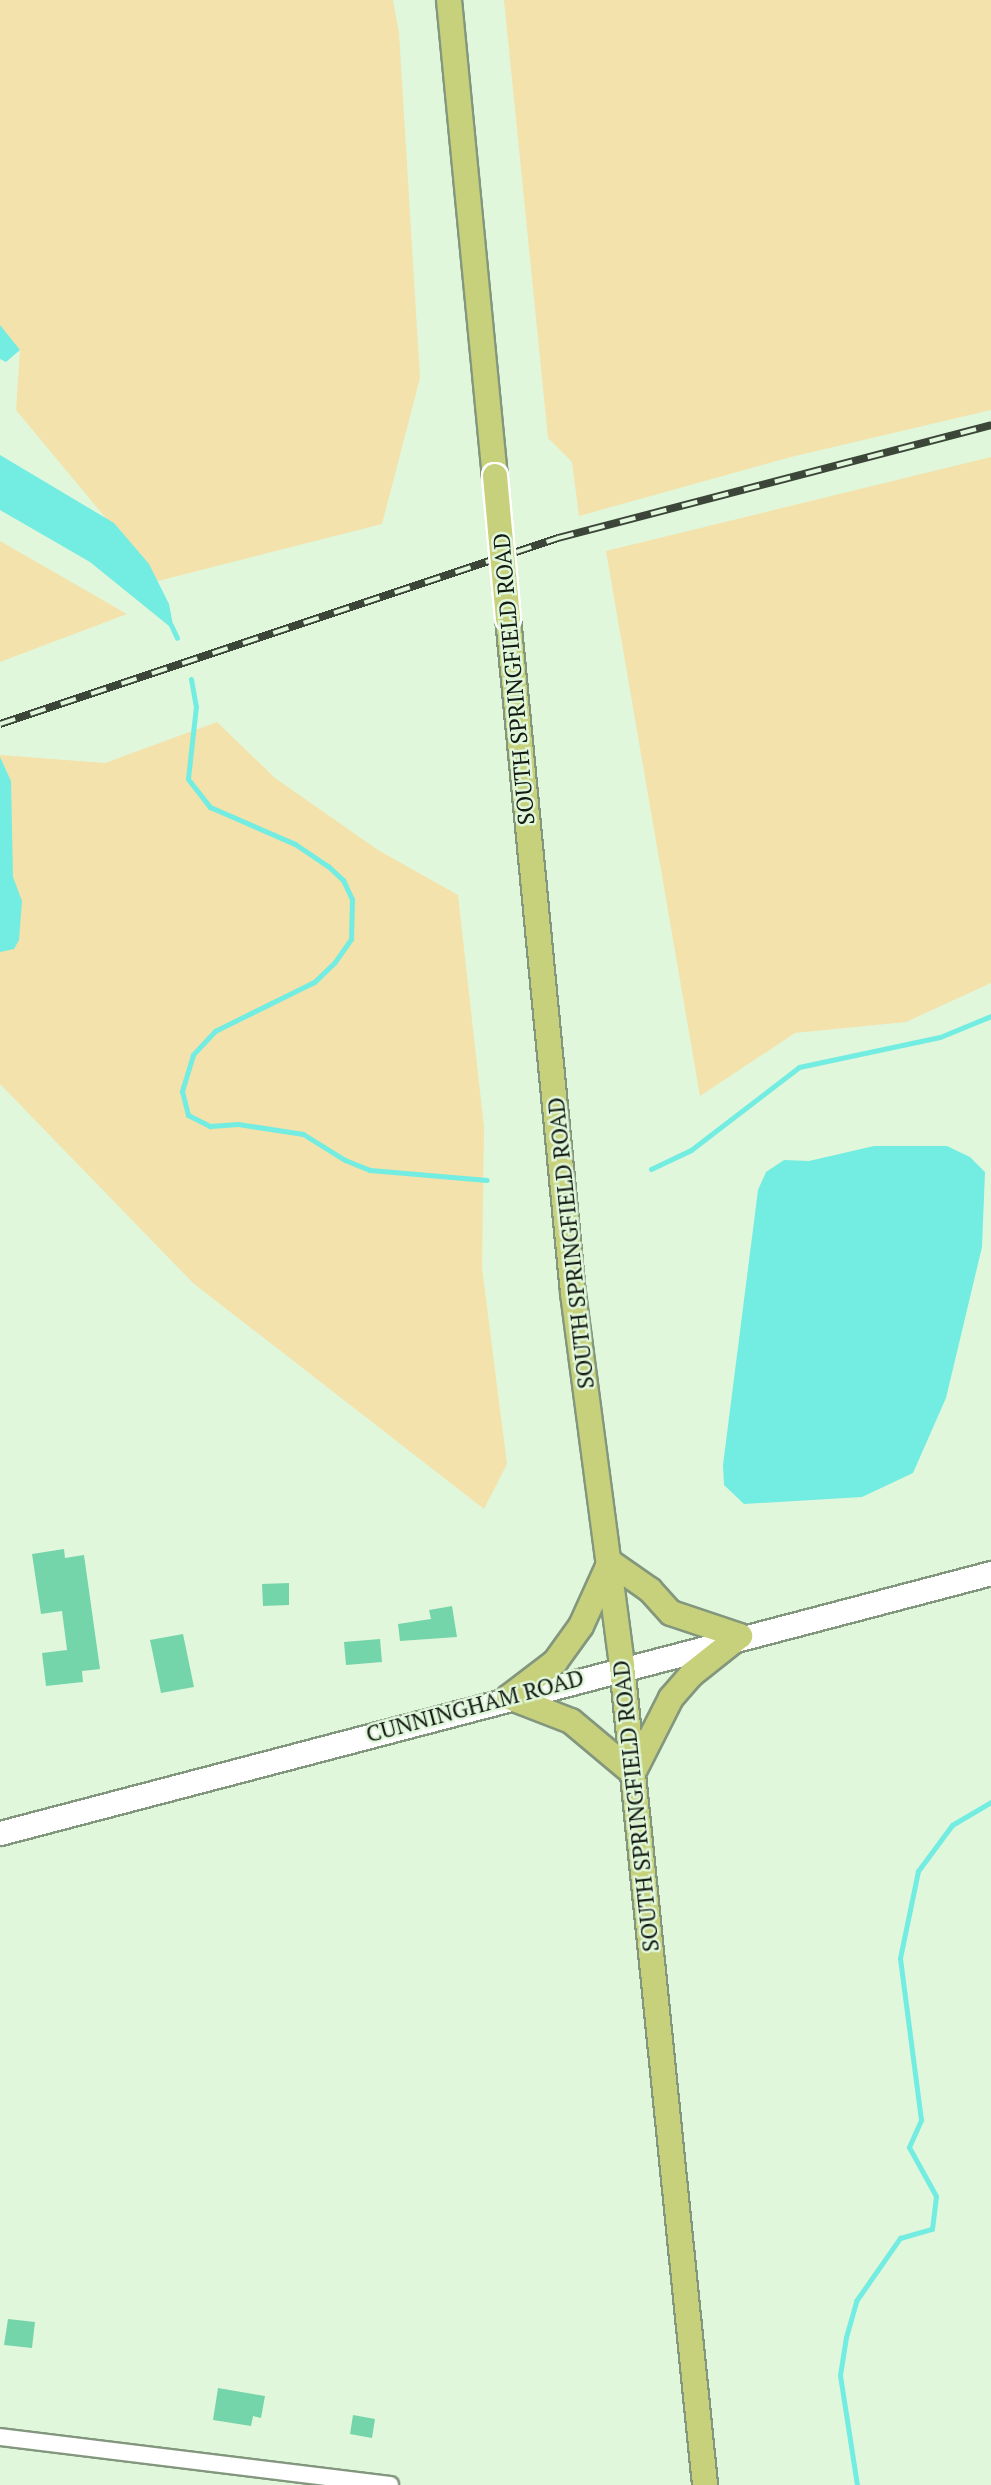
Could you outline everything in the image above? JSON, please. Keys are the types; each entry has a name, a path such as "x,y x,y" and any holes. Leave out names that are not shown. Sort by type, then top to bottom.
{"main road":[{"name":"SOUTH SPRINGFIELD ROAD","path":"449,0 573,1293 622,1666 705,2485"},
{"path":"509,1698 555,1662 581,1626 610,1562 649,1590 671,1613 740,1636"},
{"name":"CUNNINGHAM ROAD","path":"0,1833 622,1666 991,1573"},
{"path":"509,1698 571,1721 633,1773 671,1698 692,1674 740,1636"}],"street":[{"path":"0,2437 390,2485"}],"shaded area":[{"path":"0,0 393,0 399,33 420,378 382,524 158,581 16,410 20,350 0,334"},
{"path":"504,0 991,0 991,410 791,457 579,516 572,462 548,438"},
{"path":"991,457 991,983 906,1022 795,1033 700,1096 606,551"},
{"path":"0,541 127,614 0,662"},
{"path":"217,722 275,778 378,850 458,895 484,1127 482,1268 507,1464 484,1509 193,1283 0,1084 0,755 105,763"}],"water":[{"path":"0,325 20,350 6,362 0,359"},
{"path":"0,455 114,523 149,564 169,604 174,630 90,562 0,510"},
{"path":"0,757 11,781 13,877 22,901 19,940 14,949 0,952"},
{"path":"874,1146 947,1146 970,1157 985,1172 982,1247 946,1398 913,1473 862,1497 744,1504 724,1485 723,1465 758,1190 766,1172 784,1160 809,1161"}],"building":[{"path":"64,1549 65,1558 84,1555 100,1669 82,1671 83,1682 46,1686 42,1653 67,1650 62,1611 41,1614 32,1554"},
{"path":"289,1583 289,1605 263,1606 262,1584"},
{"path":"452,1606 457,1637 400,1641 398,1624 431,1619 429,1610"},
{"path":"183,1634 194,1687 161,1693 150,1640"},
{"path":"380,1639 382,1662 346,1665 344,1642"},
{"path":"8,2319 35,2322 32,2348 4,2345"},
{"path":"218,2388 265,2396 261,2418 253,2416 251,2426 213,2420"},
{"path":"353,2415 375,2419 372,2438 350,2434"}],"waterway":[{"path":"171,625 177,638"},
{"path":"191,679 196,706 188,779 210,807 295,844 328,866 343,880 352,899 351,939 335,962 314,982 215,1031 193,1055 182,1091 188,1115 210,1126 238,1124 303,1134 345,1160 370,1170 487,1180"},
{"path":"651,1169 691,1150 799,1067 940,1037 991,1016"},
{"path":"857,2485 840,2375 846,2337 856,2301 900,2238 932,2229 936,2196 909,2147 921,2120 900,1958 918,1871 952,1825 991,1802"}],"railway":[{"path":"0,724 558,538 991,425"}]}
